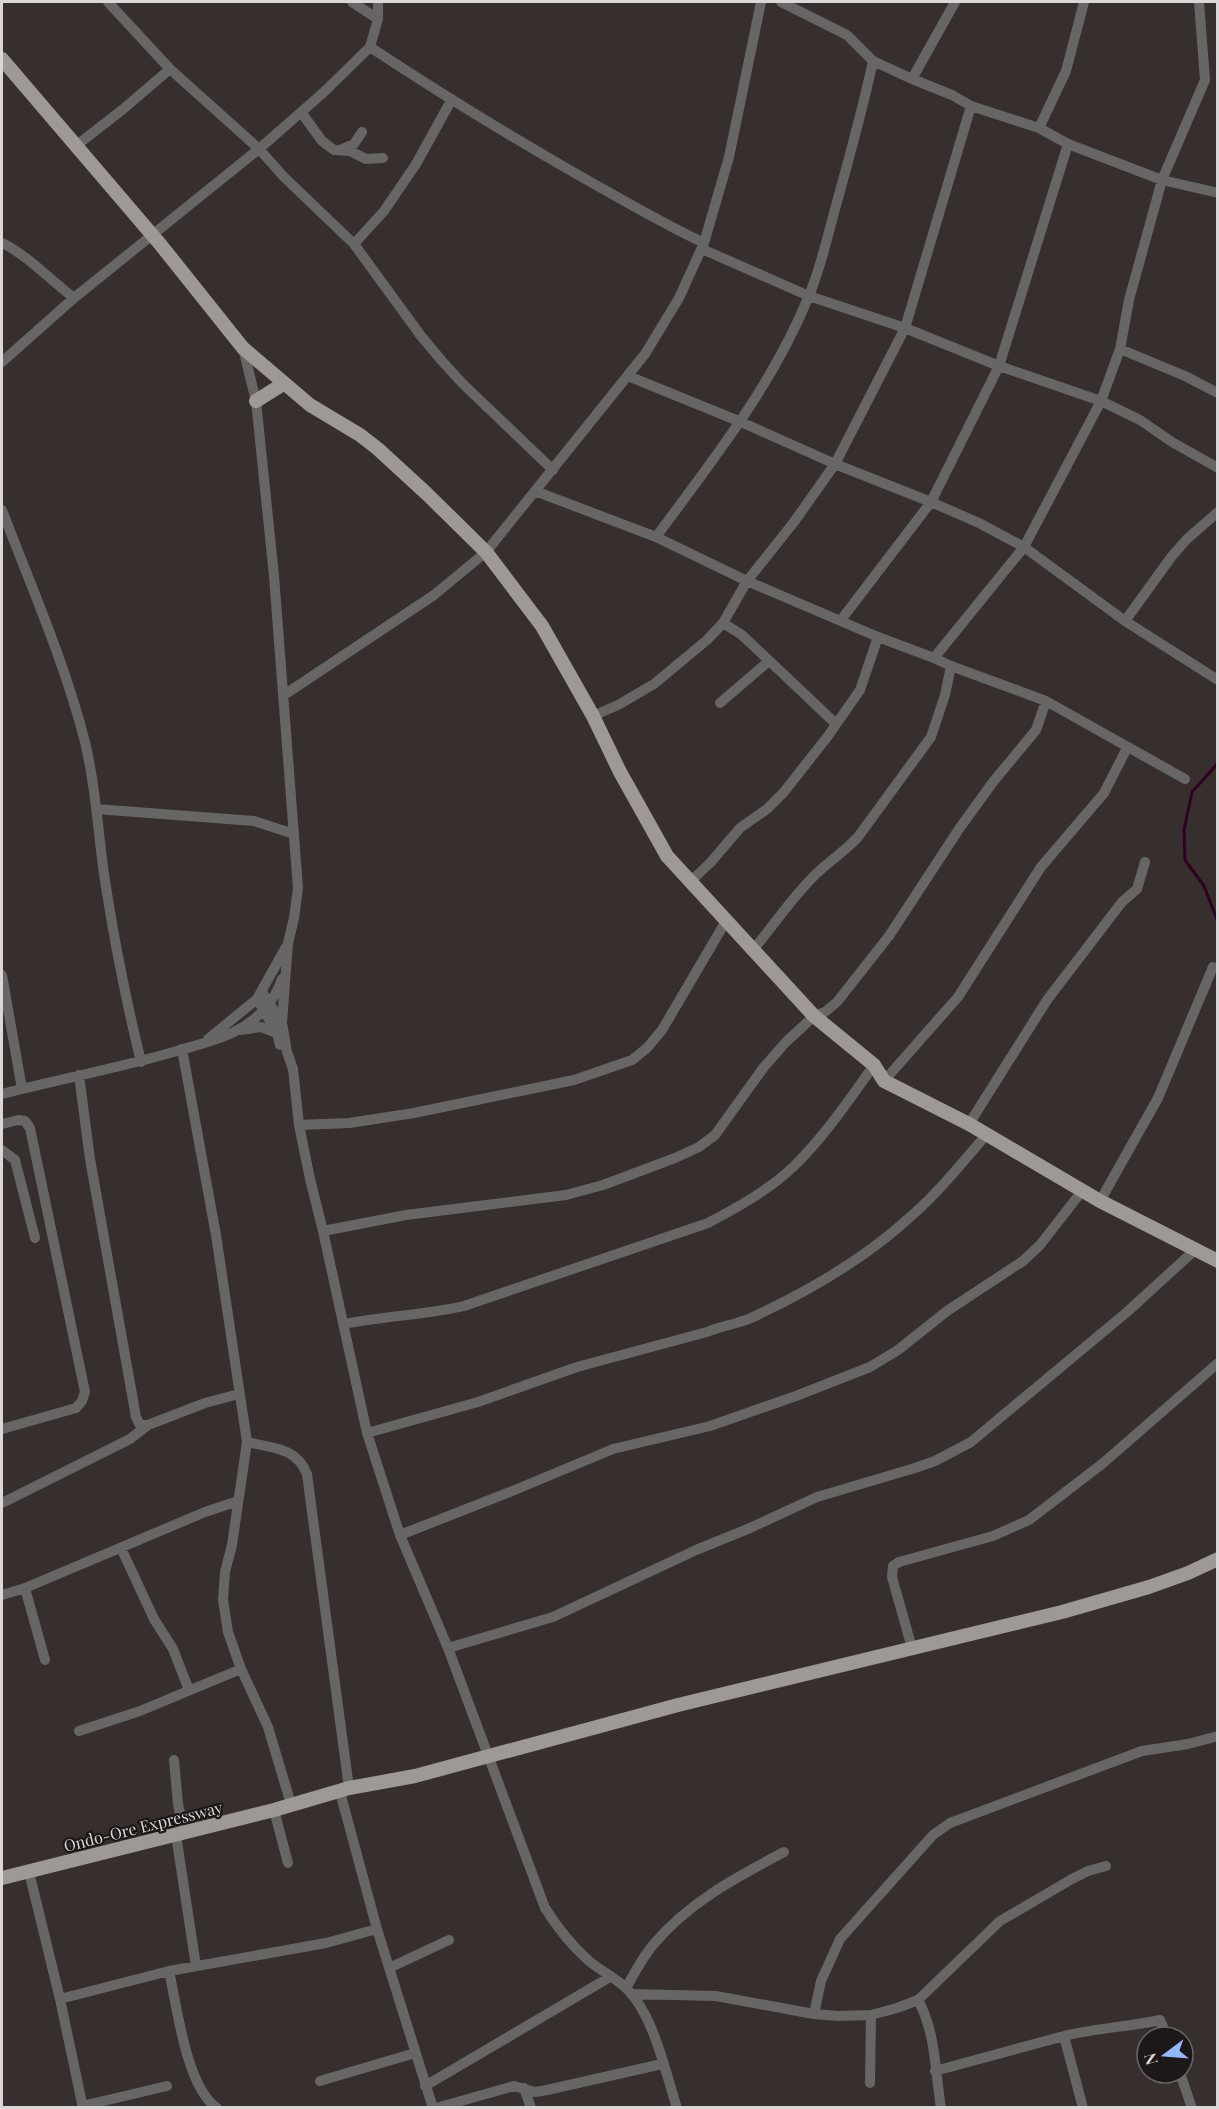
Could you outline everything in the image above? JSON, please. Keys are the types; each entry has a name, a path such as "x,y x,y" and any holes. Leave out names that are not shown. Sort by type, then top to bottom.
{"main road":[{"path":"2,59 153,236 243,348 310,405 360,435 378,449 486,552 542,626 593,716 620,772 667,856 814,1016 874,1065 884,1081 969,1124 1100,1201 1218,1261"},
{"path":"255,401 283,384"},
{"name":"Ondo-Ore Expressway","path":"2,1878 345,1790 415,1776 678,1705 1129,1593 1188,1573 1218,1559"}],"street":[{"path":"108,2 170,69 259,149 354,244 442,361 553,470"},
{"path":"352,2 378,19"},
{"path":"2,362 74,298 259,149 370,47 378,19 378,2"},
{"path":"284,695 434,595 486,552 628,376 667,319 703,246 729,157 761,2"},
{"path":"781,2 847,35 873,61 952,95 971,106 1039,128 1068,144 1162,180 1218,193"},
{"path":"912,79 955,2"},
{"path":"1039,128 1066,71 1084,2"},
{"path":"934,658 1024,547 1101,401 1120,349 1129,300 1162,180 1204,80 1199,2"},
{"path":"370,47 418,80 526,145 703,246 809,296 905,327 999,366 1101,401 1140,420 1172,442 1218,468"},
{"path":"657,537 741,422 782,352 809,296 861,118 873,61"},
{"path":"76,145 170,69"},
{"path":"354,244 384,211 416,164 452,99"},
{"path":"593,716 618,705 654,684 707,640 723,623 747,581 835,465 905,327 971,106"},
{"path":"301,112 327,146 339,151 350,151 366,159 383,158"},
{"path":"339,151 354,144 362,132"},
{"path":"841,620 931,502 999,366 1068,144"},
{"path":"2,243 39,267 53,282 74,298"},
{"path":"243,348 255,401 274,576 298,888 288,943 279,1028 282,1054 293,1069 299,1125 367,1433 400,1535 490,1755 545,1908 565,1936 590,1962 628,1991 652,2031 678,2108"},
{"path":"1120,349 1185,376 1218,393"},
{"path":"628,376 741,422 835,465 979,523 1024,547 1125,621 1217,677"},
{"path":"535,491 657,537 747,581 878,637 1046,700 1185,779"},
{"path":"2,510 72,698 85,743 106,886 130,1017 141,1062"},
{"path":"1125,621 1172,556 1187,539 1218,512"},
{"path":"723,623 742,635 835,723"},
{"path":"690,882 711,862 740,828 767,809 828,736 860,690 878,637"},
{"path":"720,703 769,661"},
{"path":"753,950 810,880 858,837 921,752 931,737 945,695 951,666"},
{"path":"324,1231 406,1215 566,1195 603,1185 699,1147 715,1135 764,1067 786,1041 814,1016 825,1012 837,1002 889,936 959,829 993,782 1036,730 1046,700"},
{"path":"884,1081 958,997 1041,867 1104,793 1127,748"},
{"path":"96,809 254,821 294,834"},
{"path":"969,1124 1047,1000 1122,902 1137,889 1145,862"},
{"path":"299,1125 349,1123 507,1095 574,1080 632,1060 647,1048 662,1030 726,921"},
{"path":"201,1044 259,996 288,943"},
{"path":"235,1032 267,1006 281,983 286,965"},
{"path":"1100,1201 1158,1098 1213,967"},
{"path":"2,975 22,1089"},
{"path":"259,996 279,1028"},
{"path":"2,1094 141,1062 235,1032 261,1027 279,1028"},
{"path":"182,1049 216,1236 247,1442 232,1545 225,1572 223,1600 228,1632 241,1669 268,1727 291,1804"},
{"path":"344,1324 464,1306 708,1223 746,1202 793,1167 819,1139 874,1065"},
{"path":"79,1075 90,1159 136,1417 140,1425 148,1425"},
{"path":"2,1124 18,1120 25,1121 30,1128 85,1392 76,1408 2,1429"},
{"path":"367,1433 478,1402 577,1367 748,1319 840,1270 865,1253 909,1218 950,1177 987,1134"},
{"path":"2,1150 15,1160 35,1238"},
{"path":"400,1535 613,1449 710,1426 870,1367 898,1350 947,1311 1023,1261 1040,1245 1082,1191"},
{"path":"448,1648 553,1617 816,1497 935,1461 971,1442 1118,1320 1196,1249"},
{"path":"912,1648 892,1577 893,1566 899,1562 993,1536 1029,1520 1102,1464 1218,1364"},
{"path":"2,1503 130,1439 148,1425 194,1407 239,1394"},
{"path":"247,1442 286,1451 302,1463 307,1474 345,1790 377,1929 425,2086 434,2108 514,2086 535,2092 662,2064"},
{"path":"2,1595 25,1588 206,1512 238,1501"},
{"path":"121,1548 154,1619 173,1649 189,1690"},
{"path":"25,1588 45,1660"},
{"path":"79,1731 140,1711 241,1669"},
{"path":"814,2014 821,1981 840,1939 933,1835 950,1823 1142,1751 1188,1744 1218,1736"},
{"path":"174,1760 180,1834 196,1966"},
{"path":"274,1810 288,1863"},
{"path":"628,1991 652,1946 698,1901 731,1880 784,1852"},
{"path":"628,1991 716,1996 814,2014 871,2015 918,2001 1000,1921 1072,1879 1106,1866"},
{"path":"29,1872 60,1999 82,2107 167,2086"},
{"path":"60,1999 169,1971 326,1943 377,1929"},
{"path":"389,1968 449,1940"},
{"path":"169,1971 187,2055 201,2090 217,2108"},
{"path":"425,2086 610,1977"},
{"path":"918,2001 926,2016 933,2040 941,2108"},
{"path":"870,2083 871,2015"},
{"path":"935,2071 1090,2030 1160,2020 1162,2025"},
{"path":"1064,2036 1083,2108"},
{"path":"320,2081 415,2053"},
{"path":"1184,2085 1192,2108"},
{"path":"524,2088 531,2108"}],"waterway":[{"path":"1218,763 1192,792 1184,830 1185,860 1204,886 1218,922"}]}
